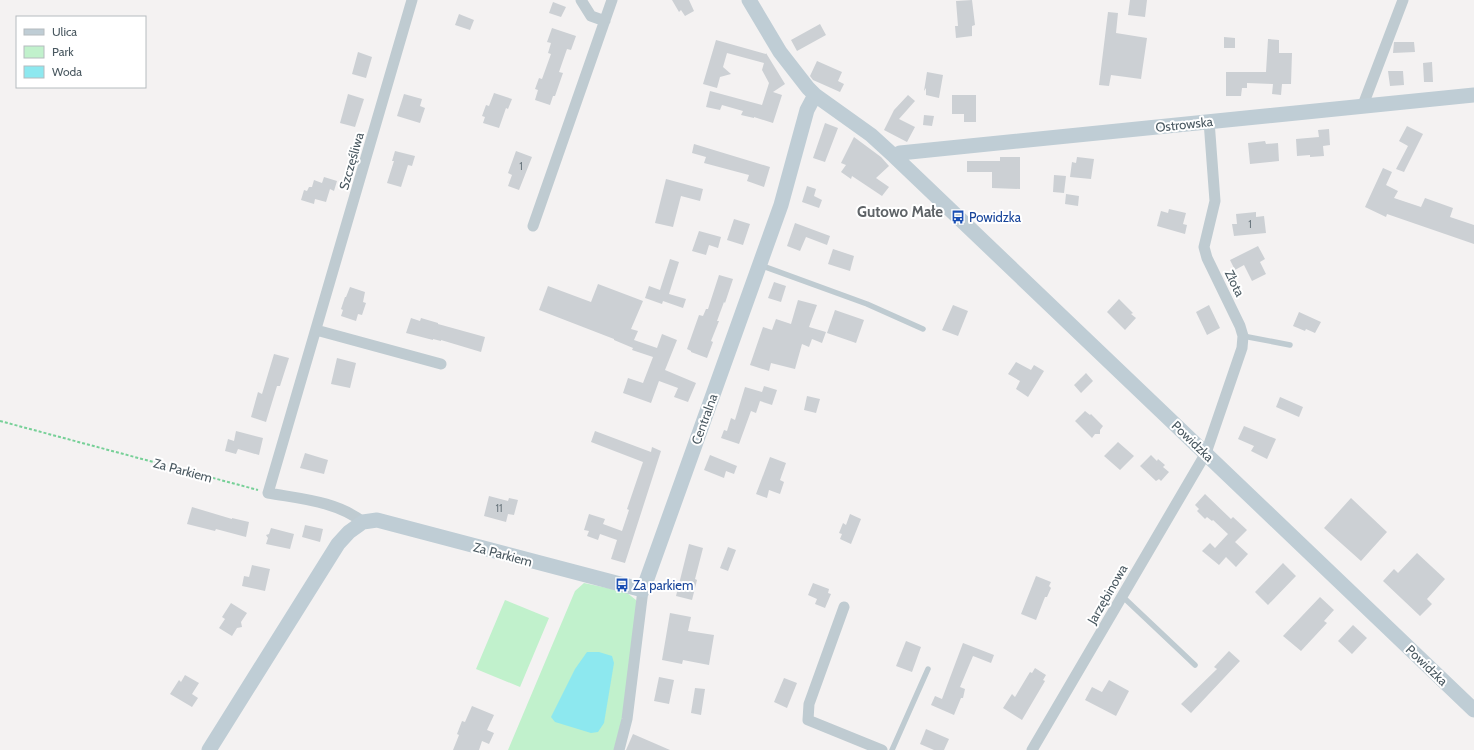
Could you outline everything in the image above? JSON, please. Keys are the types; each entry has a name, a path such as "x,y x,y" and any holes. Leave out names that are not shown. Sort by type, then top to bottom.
{"street":[{"name":"Szczęśliwa","path":"268,493 412,0"},
{"path":"581,0 591,16 605,22"},
{"path":"533,226 612,0"},
{"name":"Powidzka","path":"749,0 794,72 815,95 856,124 894,156 1474,710"},
{"path":"1363,105 1403,0"},
{"name":"Centralna","path":"619,750 627,719 643,590 781,205 807,110 815,95"},
{"name":"Ostrowska","path":"894,156 900,153 1363,105 1474,95"},
{"name":"Złota","path":"1209,121 1215,201 1204,247 1206,258 1240,326 1243,336"},
{"path":"316,330 441,364"},
{"path":"1206,453 1242,348 1243,336"},
{"name":"Jarzębinowa","path":"1032,750 1206,453"},
{"path":"209,750 338,544 349,532 363,522 352,514 332,505 268,493"},
{"name":"Za Parkiem","path":"363,522 377,520 643,590"},
{"path":"844,607 809,704 808,720 882,750"}],"lane":[{"path":"760,265 867,304 923,329"},
{"path":"1243,336 1290,345"},
{"path":"1122,596 1195,665"},
{"path":"892,750 928,669"}],"path":[{"name":"Za Parkiem","path":"0,420 268,493"}],"green space":[{"path":"584,583 626,592 636,600 637,611 623,715 614,750 508,750 575,591"},
{"path":"505,600 549,618 520,687 476,669"}],"water":[{"path":"587,652 599,652 612,656 614,663 604,723 598,732 591,733 555,722 551,717 575,669"}],"building":[{"path":"672,0 689,0 694,11 685,16 681,10 679,12"},
{"path":"972,0 975,25 972,26 972,36 956,38 955,26 958,26 956,1"},
{"path":"1130,0 1147,0 1145,17 1128,15"},
{"path":"553,2 566,7 561,17 549,13"},
{"path":"1108,12 1118,13 1116,33 1147,38 1141,79 1111,75 1109,86 1099,85"},
{"path":"459,14 474,20 470,30 455,25"},
{"path":"820,24 826,35 797,51 791,40"},
{"path":"552,28 576,36 571,50 567,49 559,72 563,73 555,96 553,96 550,105 535,100 538,90 535,89 539,78 542,79 551,54 548,53 551,43 547,42"},
{"path":"1224,37 1235,38 1235,48 1224,48"},
{"path":"1268,39 1279,40 1279,53 1292,53 1291,84 1282,84 1281,95 1272,94 1273,84 1247,83 1247,88 1242,88 1241,96 1226,96 1226,72 1266,72"},
{"path":"716,40 766,53 785,84 773,92 782,95 773,123 754,117 741,115 743,111 722,105 720,110 706,107 710,91 762,105 769,83 762,70 764,63 727,53 723,67 731,74 720,77 717,88 703,84"},
{"path":"1394,42 1414,42 1415,52 1393,53"},
{"path":"358,52 372,57 366,78 352,74"},
{"path":"817,61 842,72 838,81 844,84 840,92 813,80 810,76"},
{"path":"1432,62 1433,82 1424,82 1423,63"},
{"path":"1388,71 1403,71 1404,85 1390,86"},
{"path":"927,72 943,75 939,98 926,95 926,88 924,91"},
{"path":"494,93 512,99 508,109 506,108 499,128 483,123 485,117 482,116 486,105 489,106"},
{"path":"348,94 364,99 355,127 340,123"},
{"path":"404,94 422,99 420,106 425,108 420,123 397,116"},
{"path":"908,95 915,101 899,119 915,127 907,142 884,130 894,110"},
{"path":"952,95 976,95 976,122 964,122 964,114 952,114"},
{"path":"924,115 934,116 932,126 923,125"},
{"path":"825,123 838,128 825,162 813,158"},
{"path":"1407,126 1423,134 1404,172 1396,169 1408,146 1399,141"},
{"path":"1329,129 1330,145 1323,146 1324,156 1297,156 1296,139 1319,137 1318,130"},
{"path":"854,137 881,157 889,166 876,178 889,187 882,196 852,176 851,179 841,172 846,165 841,163"},
{"path":"1265,141 1266,144 1278,143 1279,161 1250,164 1248,143"},
{"path":"694,144 770,167 764,187 747,181 749,175 704,163 706,157 692,153"},
{"path":"395,151 415,156 412,166 408,165 401,187 387,183 394,161 392,161"},
{"path":"516,151 532,157 519,190 508,186 512,175 508,173"},
{"path":"1000,157 1020,157 1020,189 992,188 992,172 967,172 967,161 1000,161"},
{"path":"1077,157 1094,159 1091,179 1070,177 1072,162 1076,163"},
{"path":"1383,168 1392,172 1386,185 1398,191 1394,198 1421,207 1425,198 1453,208 1450,217 1474,225 1474,244 1387,214 1386,217 1365,207"},
{"path":"1054,175 1066,176 1064,193 1053,192"},
{"path":"324,177 337,181 334,191 330,189 326,202 315,199 314,204 301,200 304,190 307,191 309,187 312,187 314,180 322,183"},
{"path":"666,179 703,189 700,201 681,196 673,227 655,223"},
{"path":"807,186 816,189 814,196 822,200 819,208 802,202"},
{"path":"1066,194 1079,196 1078,206 1065,204"},
{"path":"1169,209 1186,213 1183,224 1187,225 1185,234 1157,226 1161,211 1168,213"},
{"path":"1256,212 1256,217 1264,216 1266,233 1234,236 1232,224 1237,224 1236,214"},
{"path":"734,219 750,224 743,245 727,240"},
{"path":"795,223 830,236 827,245 806,237 800,251 787,246"},
{"path":"699,231 721,237 718,248 709,245 706,255 692,251"},
{"path":"1258,246 1265,259 1260,262 1266,274 1252,281 1244,265 1235,270 1230,260"},
{"path":"833,249 854,256 850,271 828,264"},
{"path":"670,259 679,262 669,294 686,299 683,308 663,301 662,304 645,298 649,286 660,290"},
{"path":"719,275 733,279 717,321 719,321 711,341 713,342 707,358 687,349 699,315 703,316 706,309 708,309"},
{"path":"774,282 786,286 781,302 768,298"},
{"path":"598,284 643,301 631,329 638,331 634,340 657,348 662,334 677,340 665,370 696,383 688,402 674,397 678,388 659,381 651,403 623,393 628,378 643,383 653,357 632,350 633,348 614,339 539,310 548,286 591,302"},
{"path":"350,287 365,292 363,302 366,303 362,315 358,314 356,321 341,316 343,310 341,309"},
{"path":"1119,299 1136,318 1125,330 1107,312"},
{"path":"798,300 817,305 809,327 826,332 822,343 812,339 809,347 802,344 795,369 771,363 769,371 750,365 763,327 772,330 776,319 791,324"},
{"path":"953,305 968,311 958,336 942,330"},
{"path":"1209,305 1220,328 1207,335 1196,312"},
{"path":"835,310 864,320 856,343 827,333"},
{"path":"1299,312 1321,322 1315,333 1293,326"},
{"path":"411,318 420,321 421,318 485,337 481,352 441,340 433,340 406,333"},
{"path":"274,354 289,358 280,386 277,386 266,422 251,417 258,392 262,394"},
{"path":"337,358 356,363 350,388 331,384"},
{"path":"1016,362 1031,370 1034,365 1044,371 1028,397 1016,389 1020,381 1008,374"},
{"path":"1086,373 1093,381 1081,393 1074,385"},
{"path":"764,386 777,390 772,405 760,401 756,413 751,411 739,444 721,438 724,430 727,431 731,418 735,420 745,387 762,392"},
{"path":"807,396 820,399 816,413 804,410"},
{"path":"1280,397 1303,407 1299,417 1276,407"},
{"path":"1085,411 1090,415 1091,414 1103,426 1100,430 1100,434 1095,434 1092,438 1075,421"},
{"path":"1244,426 1276,439 1267,459 1251,451 1254,446 1238,439"},
{"path":"236,431 263,438 259,455 238,449 236,454 225,451 228,439 234,441"},
{"path":"595,431 651,452 652,447 661,451 625,563 611,559 617,540 600,534 598,540 587,536 589,531 584,530 589,514 605,519 603,524 622,531 629,510 627,509 643,462 591,442"},
{"path":"1118,442 1134,456 1120,470 1104,456"},
{"path":"305,453 328,460 324,474 300,468"},
{"path":"710,455 737,466 734,474 726,471 724,478 704,470"},
{"path":"1151,455 1157,461 1158,459 1165,465 1163,467 1169,472 1161,481 1159,479 1156,481 1140,466"},
{"path":"770,457 786,463 780,480 784,482 780,494 769,490 767,498 756,494"},
{"path":"1205,494 1231,519 1233,517 1247,530 1235,542 1248,554 1236,567 1226,557 1219,565 1202,551 1210,543 1215,548 1228,534 1213,520 1212,521 1207,517 1205,519 1197,511 1199,509 1195,505"},
{"path":"489,496 508,501 509,498 518,500 514,515 508,514 506,522 484,516"},
{"path":"1351,498 1387,532 1361,561 1324,528"},
{"path":"192,507 232,519 249,522 246,537 216,529 215,531 187,524"},
{"path":"850,514 861,519 851,544 840,539 842,534 839,533 843,523 846,525"},
{"path":"305,525 323,529 320,542 302,537"},
{"path":"271,528 294,534 290,549 266,544 268,538 266,535 269,534"},
{"path":"689,544 703,548 695,579 697,580 692,600 676,596"},
{"path":"728,547 736,550 728,571 720,568"},
{"path":"1417,553 1445,579 1427,599 1432,604 1420,616 1383,581 1394,569 1398,573"},
{"path":"1283,563 1296,576 1268,605 1255,592"},
{"path":"252,565 270,569 265,591 242,586 244,576 249,577"},
{"path":"1036,576 1051,582 1049,586 1051,588 1047,597 1045,597 1036,620 1021,614"},
{"path":"813,583 829,589 828,593 831,594 825,608 815,604 817,599 808,595"},
{"path":"1320,597 1334,610 1324,621 1327,623 1301,651 1283,636"},
{"path":"231,603 247,613 241,622 242,627 237,628 232,636 219,628 225,619 222,617"},
{"path":"670,613 691,617 688,631 714,635 709,665 683,660 682,664 662,660"},
{"path":"1353,625 1367,638 1352,654 1338,641"},
{"path":"906,641 921,647 912,672 896,666"},
{"path":"963,643 994,655 991,663 973,656 960,687 965,689 963,698 961,698 954,715 931,705 935,696 942,699"},
{"path":"1229,651 1240,661 1191,713 1181,704 1217,669 1214,667"},
{"path":"1035,668 1046,675 1043,680 1045,681 1022,720 1003,708 1012,694 1015,697 1030,672 1032,673"},
{"path":"185,675 199,683 192,694 198,698 192,707 170,694 179,680 181,682"},
{"path":"659,677 674,680 669,704 654,701"},
{"path":"784,678 797,683 787,708 774,702"},
{"path":"1109,680 1129,691 1116,716 1085,700 1092,687 1102,692"},
{"path":"695,688 705,689 701,715 691,713"},
{"path":"472,706 494,715 487,730 494,733 489,744 482,741 479,750 453,750 459,735 457,734 462,721 465,722"},
{"path":"926,729 949,739 944,750 934,750 920,744"},
{"path":"633,734 670,750 626,750"}],"place":[{"name":"Powidzka","path":"958,217"},
{"name":"Za parkiem","path":"622,585"}],"district":[{"name":"Gutowo Małe","path":"900,212"}]}
